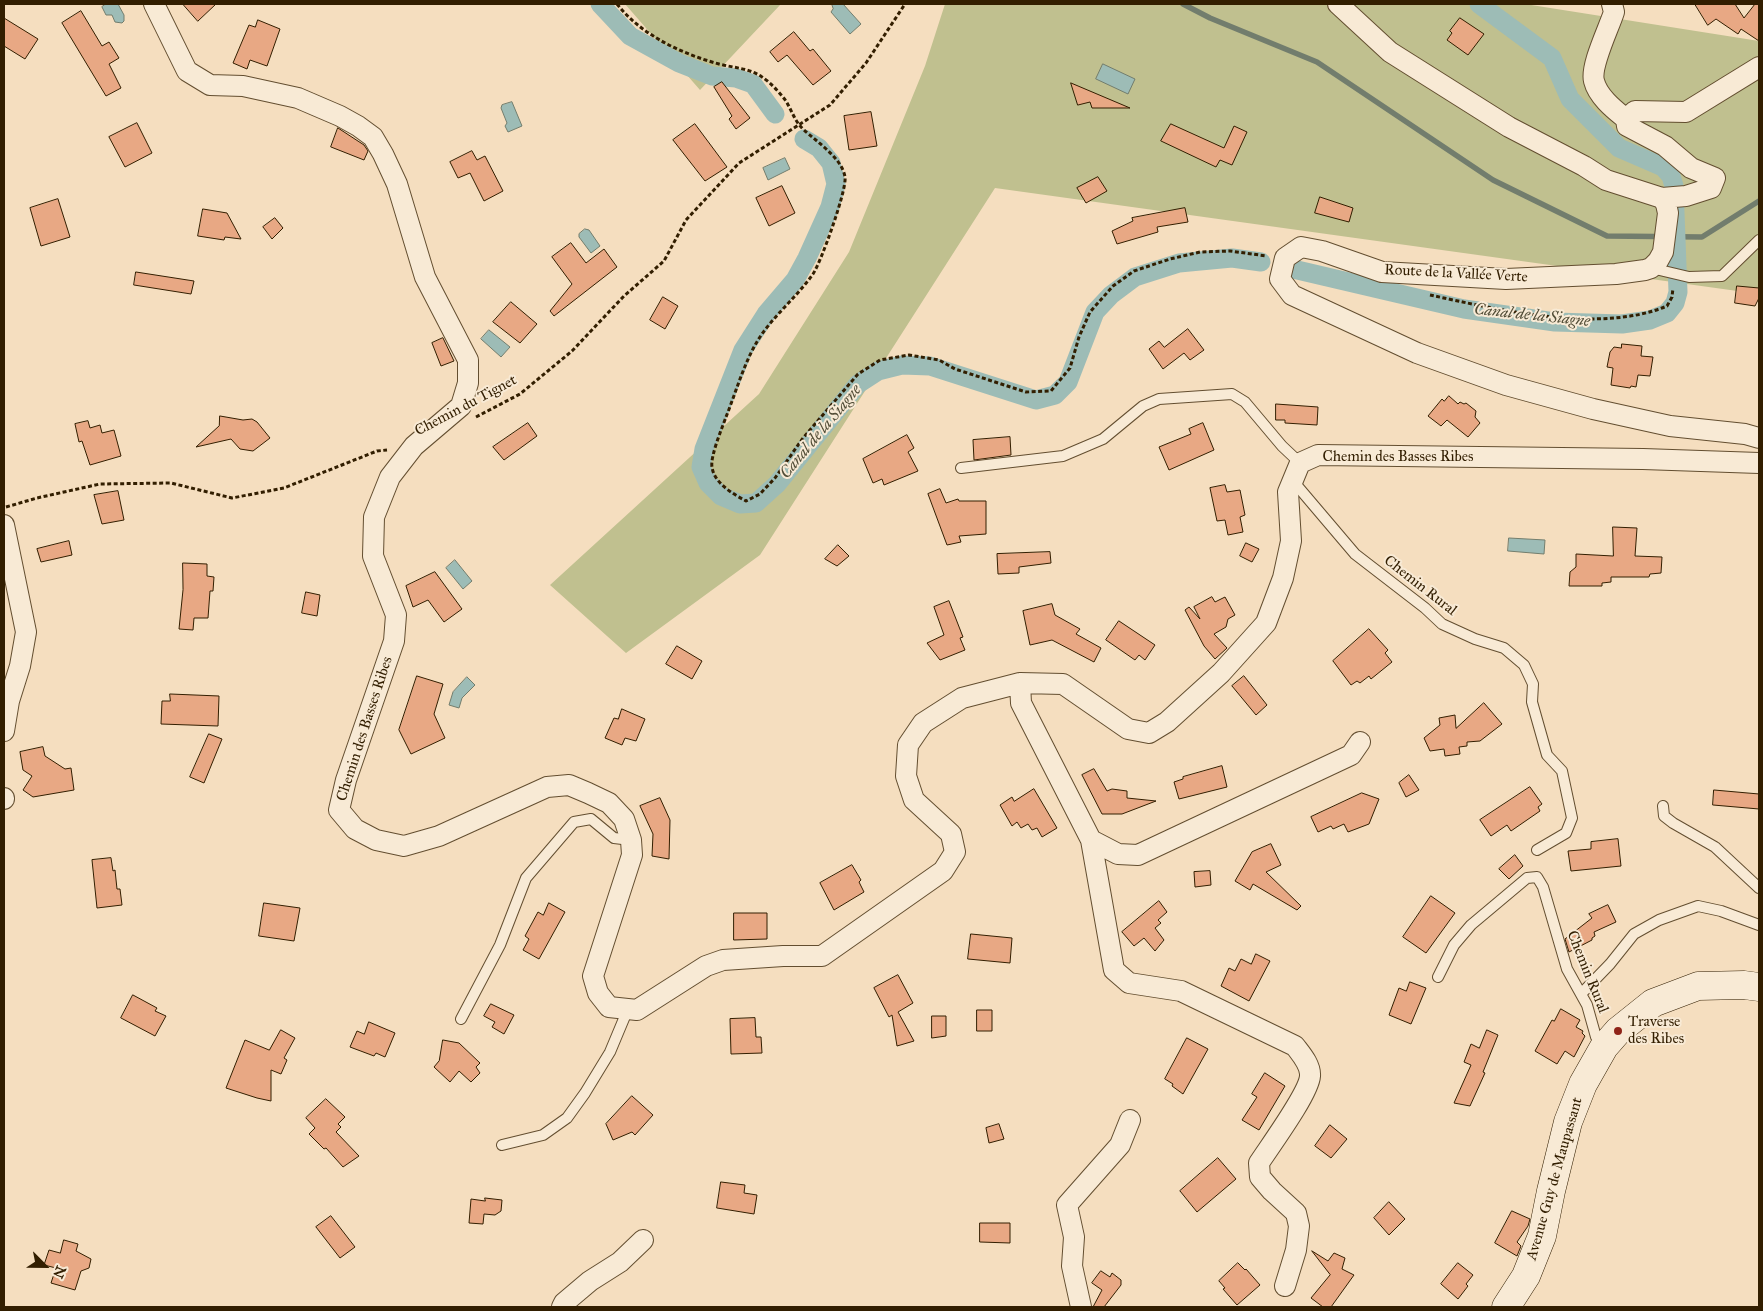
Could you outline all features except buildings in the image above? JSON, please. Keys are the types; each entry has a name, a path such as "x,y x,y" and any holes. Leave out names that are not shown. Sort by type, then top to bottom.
{"main road":[{"name":"Avenue Guy de Maupassant","path":"1506,1307 1526,1276 1542,1236 1568,1122 1583,1084 1604,1047 1618,1031 1653,1003 1698,986 1744,985 1759,987"}],"street":[{"name":"Chemin des Basses Ribes","path":"154,4 187,71 210,85 243,86 298,98 340,116 373,137 397,184 425,278 468,360 468,383 461,406 414,446 390,477 374,517 373,556 396,615 394,640 346,780 339,810 355,829 376,840 404,846 439,836 547,787 569,785 609,803 624,819 631,840 632,855 593,976 598,993 608,1007 637,1010 706,966 723,960 783,956 822,956 943,871 955,852 951,834 914,800 906,776 908,745 923,723 962,698 1020,682 1063,684 1128,729 1149,733 1167,722 1221,673 1266,623 1283,578 1291,541 1288,492 1296,472 1318,455 1643,459 1759,463"},
{"path":"1338,4 1390,52 1509,127 1584,166 1606,180 1665,205 1710,188 1715,178 1691,168 1665,146 1627,126 1626,119 1606,102 1594,81 1595,63 1614,12 1612,4"},
{"path":"1626,119 1635,111 1686,112 1759,66"},
{"path":"1657,260 1665,205"},
{"name":"Route de la Vallée Verte","path":"1285,258 1301,247 1322,251 1382,272 1506,279 1616,274 1645,270 1657,260"},
{"path":"1285,258 1280,279 1292,295 1417,353 1506,385 1593,410 1670,426 1745,434 1759,438"},
{"path":"4,525 26,632 20,666 9,701 4,731"},
{"path":"1020,682 1022,703 1091,840 1114,970 1129,983 1181,991 1295,1046 1306,1062 1311,1076 1306,1090 1259,1163 1260,1176 1272,1191 1296,1213 1299,1226 1296,1250 1285,1286"},
{"path":"1091,840 1118,854 1138,855 1351,755 1360,742"},
{"path":"1081,1307 1072,1266 1074,1237 1067,1205 1120,1145 1130,1120"},
{"path":"562,1307 564,1303 590,1281 620,1262 643,1240"}],"lane":[{"path":"1657,260 1689,277 1722,276 1759,240"},
{"name":"Chemin Rural","path":"961,468 1063,456 1102,439 1143,406 1159,399 1232,394 1245,402 1282,446 1296,472 1354,554 1425,608 1442,624 1475,639 1504,648 1524,665 1533,684 1532,702 1547,755 1562,770 1572,818 1566,833 1537,850"},
{"path":"1663,806 1664,816 1673,824 1715,847 1759,888"},
{"path":"461,1019 500,945 526,878 574,822 591,819 614,838 631,840"},
{"name":"Chemin Rural","path":"1438,978 1454,944 1470,925 1527,878 1537,877 1543,887 1567,969 1587,1005 1596,1038 1604,1047"},
{"path":"1581,994 1610,964 1634,934 1659,920 1698,906 1721,910 1759,925"},
{"path":"502,1145 544,1136 567,1118 610,1052 628,1008"}],"path":[{"path":"617,4 647,32 659,40 720,65 746,69 764,77 785,100 799,125 824,147 840,165 845,178 842,198 814,272 770,323 757,342 743,372 717,440 712,467 717,480 731,492 746,501 760,494 775,478 803,438 858,374 880,360 909,355 939,360 955,368 1026,392 1051,391 1070,368 1079,337 1090,312 1113,286 1134,271 1170,259 1200,252 1230,251 1285,258"},
{"name":"Chemin du Tignet","path":"471,419 520,394 572,351 624,296 664,261 686,220 739,163 830,105 866,63 906,4"},
{"path":"1428,294 1474,305 1535,314 1584,319 1609,319 1639,316 1667,306 1672,297 1673,288"},
{"name":"Chemin du Tignet","path":"4,507 100,484 171,483 232,498 284,488 377,451 414,446"}],"green space":[{"path":"625,4 781,4 700,90"},
{"path":"945,4 1525,4 1759,41 1759,294 995,188 760,555 626,653 550,585 759,394 849,252 925,66"}],"water":[{"path":"106,4 118,4 124,15 122,23 115,22 112,15 106,15 102,7"},
{"path":"832,4 843,4 861,24 850,34 831,12 833,9"},
{"path":"1103,64 1135,79 1128,94 1096,79"},
{"path":"512,102 522,126 508,132 505,126 507,123 501,108 502,105"},
{"path":"785,158 790,169 768,180 763,168"},
{"path":"585,229 589,230 600,246 591,253 579,237 579,234"},
{"path":"489,330 510,347 501,357 481,339"},
{"path":"1509,538 1545,540 1544,554 1508,551"},
{"path":"455,560 472,581 463,589 446,568"},
{"path":"467,677 475,685 462,698 459,708 449,705 453,692"}],"waterway":[{"name":"Canal de la Siagne","path":"600,4 630,36 679,63 712,76 736,78 753,84 775,114"},
{"path":"1183,4 1210,18 1317,62 1493,180 1607,236 1702,237 1759,201"},
{"name":"Canal de la Siagne","path":"1293,269 1464,309 1555,322 1622,324 1650,320 1667,313 1675,303 1678,292 1674,186 1671,176 1663,167 1619,148 1570,99 1552,58 1479,4"},
{"name":"Canal de la Siagne","path":"804,139 819,148 831,163 836,184 830,207 795,280 766,314 743,350 704,449 701,467 708,483 721,496 740,504 756,503 777,484 858,384 878,371 902,365 930,366 1036,400 1055,395 1068,382 1095,312 1111,295 1135,277 1179,263 1232,258 1261,262"}],"place":[{"name":"Traverse des Ribes","path":"1618,1031"}]}
